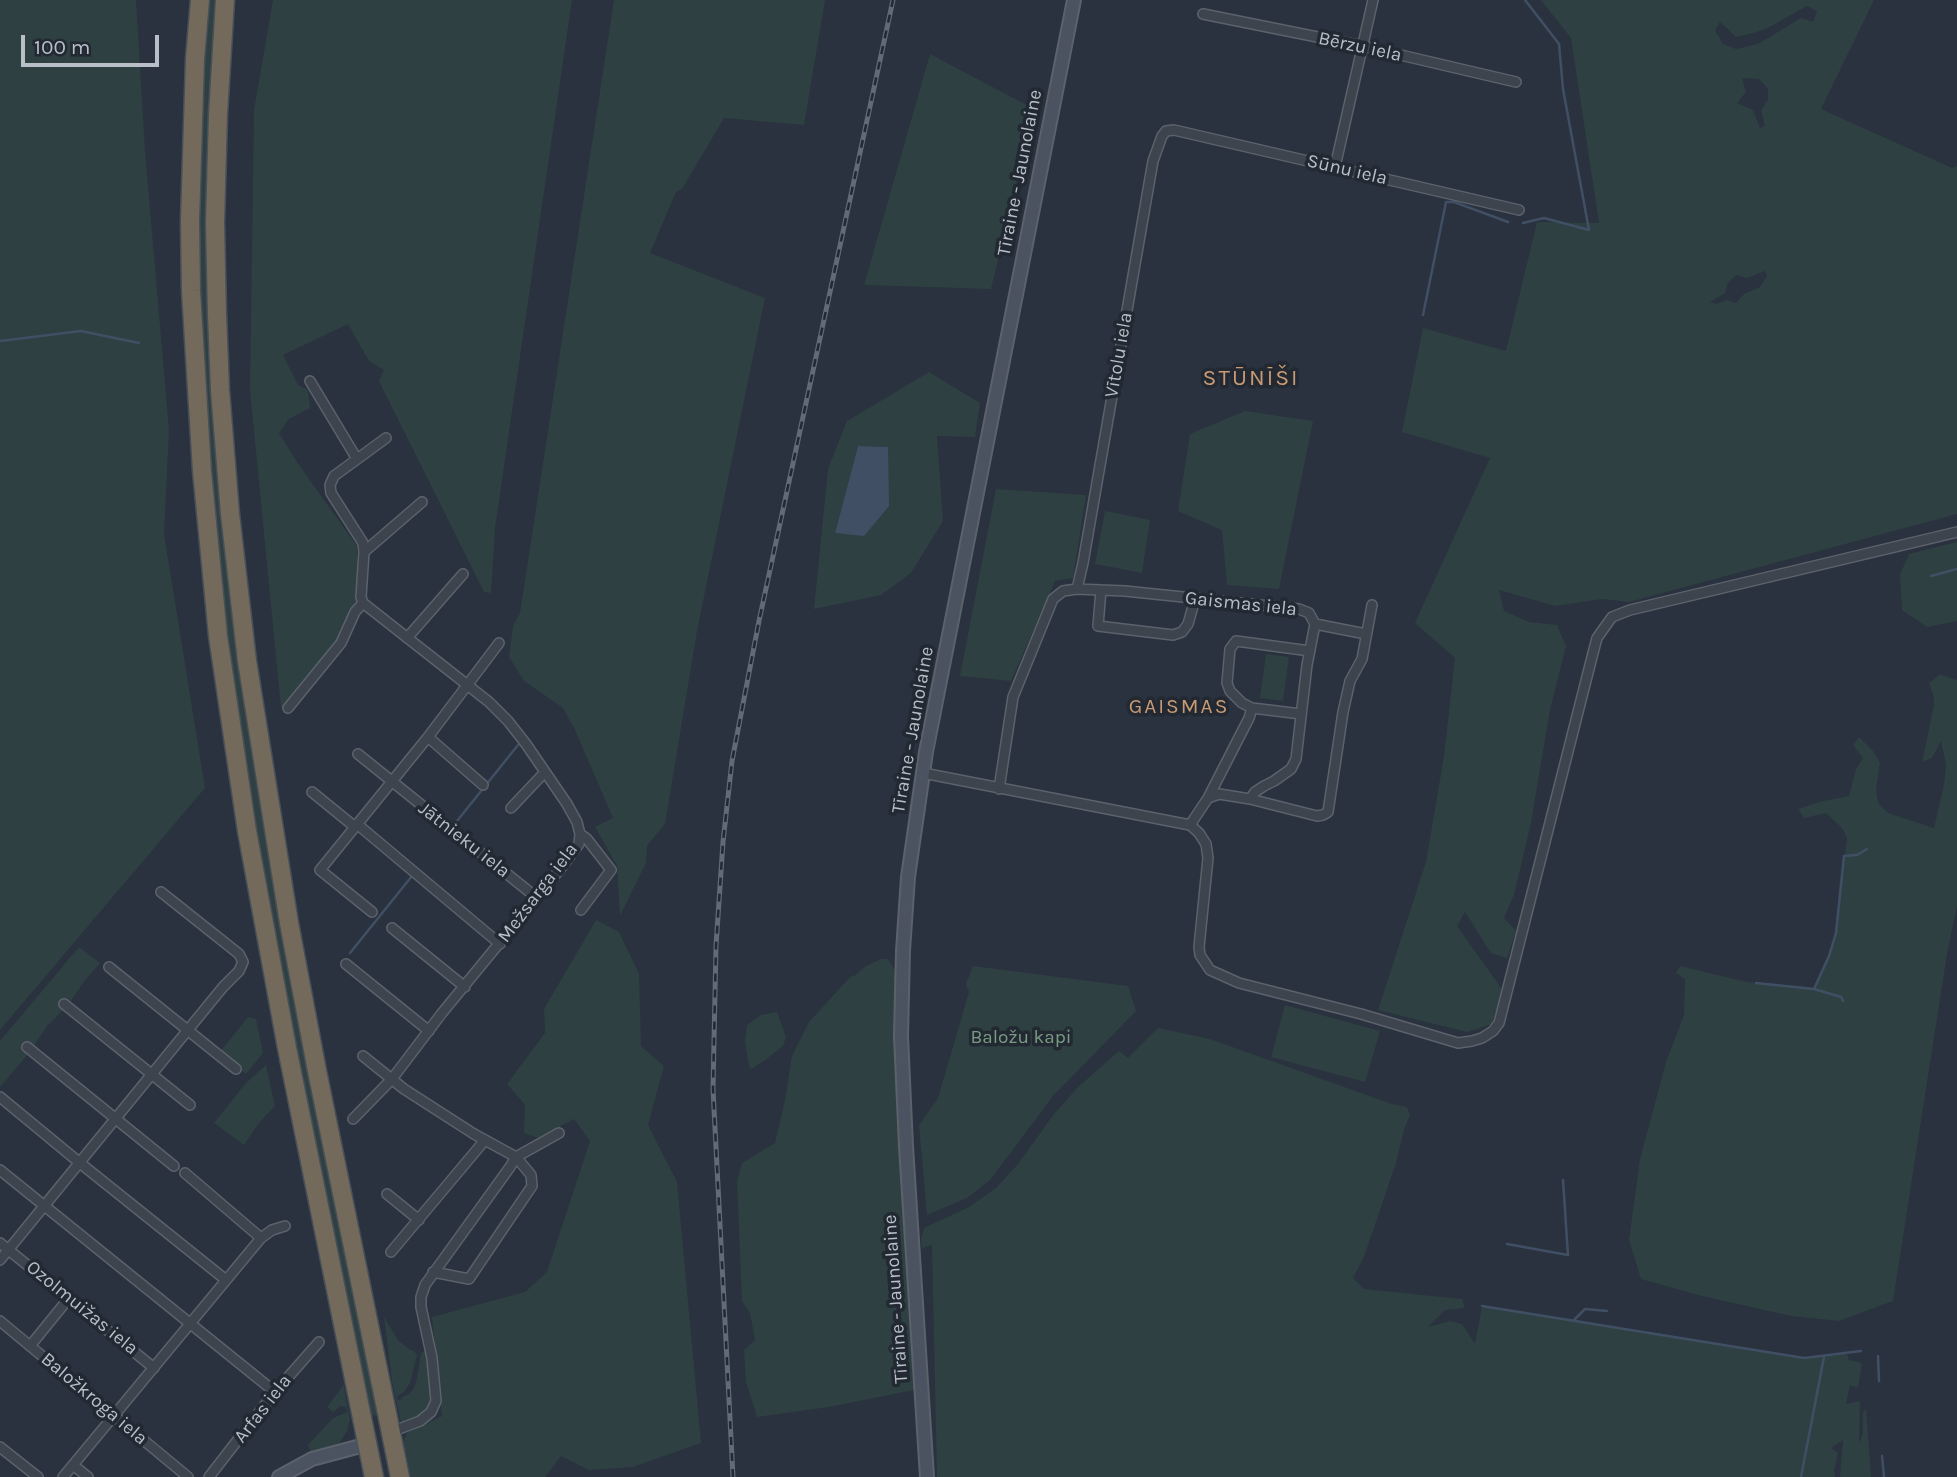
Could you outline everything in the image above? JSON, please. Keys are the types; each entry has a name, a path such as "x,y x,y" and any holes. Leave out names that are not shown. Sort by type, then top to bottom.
{"highway":[{"path":"200,0 195,60 190,221 191,291 202,471 218,636 247,831 287,1048 374,1477"},
{"path":"225,0 215,223 217,314 230,514 245,648 289,923 400,1477"}],"main road":[{"name":"Tīraine - Jaunolaine","path":"927,1477 907,1159 901,1008 908,877 923,773 1074,0"},
{"path":"279,1477 305,1462 368,1444"}],"street":[{"path":"1335,167 1373,0"},
{"name":"Bērzu iela","path":"1203,14 1362,46 1516,82"},
{"name":"Sūnu iela","path":"1174,130 1519,210"},
{"name":"Vītolu iela","path":"1077,589 1153,160 1161,136 1166,131 1174,130"},
{"path":"310,381 357,459"},
{"path":"288,708 341,643 355,612 363,603 363,543 331,493 330,485 334,475 386,438"},
{"path":"365,552 422,502"},
{"path":"923,773 1190,825 1206,844 1208,858 1199,939 1200,955 1206,966 1239,983 1361,1014 1458,1043 1482,1038 1499,1023 1597,638 1612,617 1630,610 1957,532"},
{"path":"407,638 463,574"},
{"path":"999,789 1012,701 1020,677 1053,599 1063,591 1077,589"},
{"name":"Gaismas iela","path":"1077,589 1299,609 1309,613 1315,624 1366,634"},
{"path":"1101,590 1098,626 1173,635 1182,632 1188,624 1195,599"},
{"name":"Mežsarga iela","path":"353,1119 392,1079 537,898 579,844 580,834 567,804 508,721 489,702 363,603"},
{"path":"1208,798 1219,794 1250,799 1317,816 1328,812 1343,712 1350,681 1362,659 1372,605"},
{"path":"1250,799 1255,792 1291,769 1296,759 1315,624"},
{"path":"1301,714 1252,709 1233,695 1227,683 1230,649 1236,641 1310,651"},
{"path":"372,912 320,870 428,737 499,643"},
{"path":"1190,825 1208,798 1252,709"},
{"path":"428,737 483,785"},
{"name":"Jātnieku iela","path":"358,754 537,898"},
{"path":"511,808 545,772"},
{"path":"312,792 500,944"},
{"path":"580,834 611,870 581,910"},
{"name":"Ozolmuižas iela","path":"0,1260 239,971 243,962 239,954 161,892"},
{"path":"392,928 465,986"},
{"path":"346,964 429,1031"},
{"path":"109,967 236,1069"},
{"path":"64,1004 190,1105"},
{"path":"27,1047 174,1166"},
{"path":"363,1056 404,1089 516,1157 531,1175 532,1186 469,1279 433,1272"},
{"path":"0,1097 226,1280"},
{"path":"391,1432 420,1421 430,1412 436,1401 421,1297 425,1285 516,1157 558,1133"},
{"path":"391,1252 485,1140"},
{"path":"0,1170 275,1392"},
{"path":"185,1173 261,1238"},
{"path":"387,1194 419,1220"},
{"path":"64,1477 261,1238 272,1230 285,1226"},
{"name":"Ozolmuižas iela","path":"0,1242 154,1368"},
{"path":"30,1346 69,1298"},
{"name":"Baložkroga iela","path":"0,1321 188,1477"},
{"name":"Arfas iela","path":"209,1477 318,1342"},
{"path":"0,1447 38,1477"},
{"path":"73,1465 88,1477"}],"green space":[{"path":"0,0 136,0 145,151 169,430 164,534 205,788 0,1030"},
{"path":"208,0 217,0 211,111 239,664 278,906 379,1415 369,1416 294,1045 257,844 224,621 203,394 197,236"},
{"path":"273,0 572,0 495,528 491,593 484,592 379,381 384,370 369,361 348,324 283,355 298,385 308,390 310,408 289,419 279,433 357,546 358,600 336,645 281,708 250,390 254,110"},
{"path":"614,0 825,0 804,125 724,118 682,189 676,192 650,253 765,298 697,631 665,824 647,846 646,863 620,916 617,866 595,827 613,818 563,708 524,681 509,657 513,626 520,613"},
{"path":"1541,0 1874,0 1821,109 1952,168 1957,166 1957,514 1629,602 1602,599 1555,606 1499,590 1504,611 1529,622 1557,625 1566,646 1550,710 1531,823 1514,895 1504,918 1516,931 1507,958 1491,953 1465,912 1457,926 1502,989 1492,1024 1467,1032 1378,1010 1426,862 1444,756 1455,658 1415,623 1490,458 1402,432 1423,328 1506,351 1537,222 1599,223 1571,38","holes":["1807,6 1817,11 1813,22 1801,18 1758,44 1736,49 1723,44 1715,30 1720,22 1736,37 1753,33 1766,29","1742,78 1759,79 1768,89 1768,100 1761,110 1765,126 1760,128 1753,110 1737,103 1746,92","1765,271 1767,276 1760,287 1744,294 1736,303 1727,300 1716,304 1710,302 1725,293 1728,283 1736,275 1747,278"]},
{"path":"930,54 1034,109 991,289 864,285"},
{"path":"929,372 980,403 975,437 937,436 943,521 911,573 881,595 814,609 828,469 847,421","holes":["858,446 887,447 864,535 835,533"]},
{"path":"1245,411 1313,421 1279,589 1227,585 1222,530 1178,511 1190,434"},
{"path":"996,489 1086,495 1073,578 1055,581 1011,681 960,676"},
{"path":"1105,511 1150,520 1142,573 1095,564"},
{"path":"1957,542 1957,621 1927,627 1902,610 1900,574 1909,554"},
{"path":"1266,654 1289,657 1283,701 1260,698"},
{"path":"1940,674 1957,680 1957,906 1947,954 1893,1301 1839,1321 1791,1316 1641,1279 1629,1240 1640,1159 1666,1062 1684,1015 1685,979 1676,973 1680,966 1747,982 1814,989 1836,933 1847,838 1842,828 1826,813 1804,818 1798,809 1849,796 1856,769 1863,758 1853,745 1859,737 1880,763 1876,789 1878,803 1888,813 1934,828 1946,765 1941,741 1932,758 1922,762 1934,705 1929,683"},
{"path":"596,920 619,932 639,974 641,1046 664,1066 648,1125 677,1182 701,1443 633,1467 589,1470 561,1456 545,1477 411,1477 403,1443 407,1433 442,1416 432,1317 525,1292 547,1272 590,1141 574,1119 538,1138 524,1133 525,1105 507,1084 545,1033 544,1009"},
{"path":"79,947 100,963 0,1087 0,1041"},
{"path":"881,959 888,959 895,971 895,1065 914,1390 829,1407 757,1417 746,1382 744,1350 755,1340 750,1313 742,1301 737,1181 742,1163 775,1143 792,1056 809,1022 851,976"},
{"name":"Baložu kapi","path":"973,966 1128,986 1136,1011 1053,1096 990,1180 967,1198 927,1215 919,1125 938,1098 969,992 966,984"},
{"path":"1285,1005 1380,1031 1365,1082 1271,1057"},
{"path":"777,1012 786,1037 783,1046 751,1069 745,1042 747,1025 761,1015"},
{"path":"248,1017 256,1019 263,1053 246,1074 219,1053"},
{"path":"1158,1028 1210,1039 1407,1107 1410,1115 1396,1163 1364,1257 1353,1278 1364,1289 1462,1299 1465,1308 1445,1310 1428,1327 1450,1321 1462,1324 1475,1344 1482,1306 1804,1358 1847,1354 1849,1360 1862,1363 1858,1388 1850,1385 1846,1404 1860,1401 1859,1443 1863,1434 1863,1413 1866,1408 1871,1477 1840,1477 1843,1440 1833,1445 1832,1449 1838,1453 1835,1477 937,1477 932,1245 922,1248 924,1228 969,1207 996,1188 1078,1087 1119,1051 1128,1058"},
{"path":"266,1065 275,1106 244,1145 214,1123 246,1083"},
{"path":"384,1317 398,1340 417,1355 410,1383 404,1392 397,1396 398,1400 402,1400 401,1398 414,1388 421,1353 426,1350 431,1401 424,1413 407,1422 401,1422 400,1418 392,1381"},
{"path":"343,1382 350,1419 347,1431 335,1446 312,1455 308,1445 333,1418 347,1412 346,1407 341,1406 333,1412 327,1407"}],"water":[{"path":"858,446 888,447 889,506 864,536 835,533"}],"waterway":[{"path":"1523,223 1544,218 1589,230 1563,89 1559,44 1525,0"},
{"path":"1423,315 1446,202 1454,202 1508,222"},
{"path":"0,341 81,331 139,343"},
{"path":"1931,576 1957,569"},
{"path":"453,826 518,745"},
{"path":"1814,989 1836,933 1844,856 1857,855 1867,849"},
{"path":"350,953 412,876"},
{"path":"1756,983 1814,989 1841,997 1843,1001"},
{"path":"1507,1244 1568,1255 1563,1180"},
{"path":"1482,1306 1804,1358 1861,1351"},
{"path":"1574,1320 1585,1309 1607,1311"},
{"path":"1878,1356 1879,1381"},
{"path":"1801,1477 1824,1357"},
{"path":"1882,1456 1884,1477"}],"railway":[{"path":"733,1477 713,1089 716,946 723,842 732,761 759,621 893,0"}],"district":[{"name":"STŪNĪŠI","path":"1251,378"},
{"name":"GAISMAS","path":"1179,707"}]}
